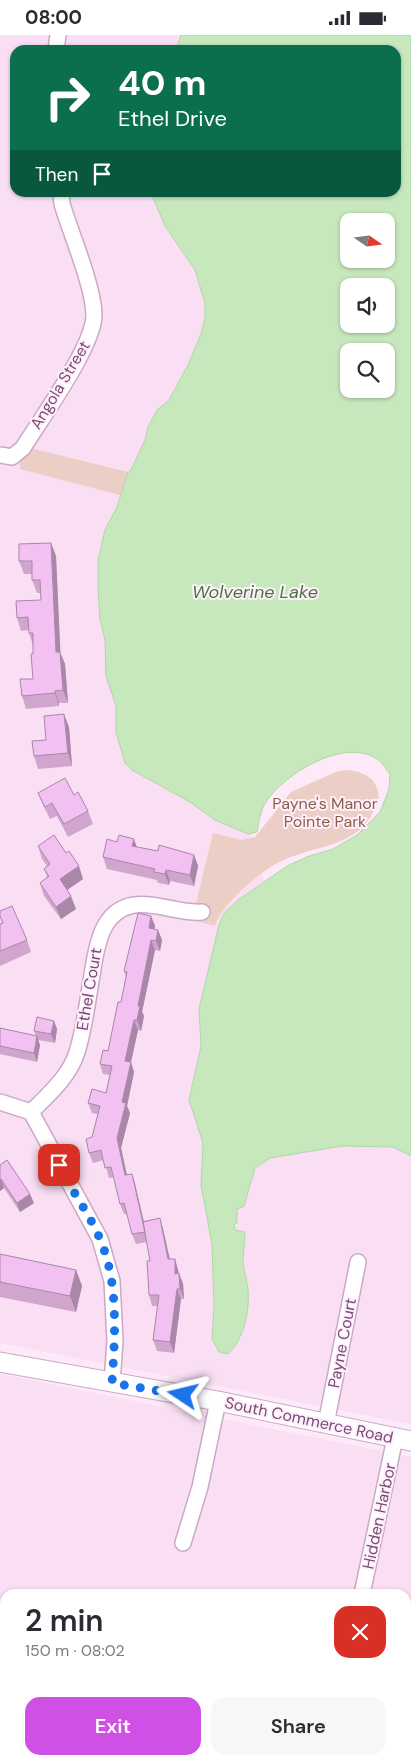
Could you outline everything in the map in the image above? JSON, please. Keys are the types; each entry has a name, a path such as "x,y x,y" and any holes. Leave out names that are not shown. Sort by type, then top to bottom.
{"street":[{"name":"Angola Street","path":"6,456 23,448 80,355 94,325 91,293 61,197"},
{"name":"Ethel Court","path":"31,1112 58,1085 77,1054 96,944 106,924 118,911 135,905 191,913 202,912"},
{"path":"0,1102 31,1112 100,1239 112,1281 115,1341 112,1383"},
{"name":"Payne Court","path":"326,1424 358,1262"},
{"name":"South Commerce Road","path":"0,1362 218,1401 403,1439"},
{"path":"183,1543 200,1487 218,1401"},
{"name":"Hidden Harbor","path":"363,1589 403,1439"}],"shaded area":[{"path":"0,35 248,35 245,45 10,45 10,197 240,197 239,788 272,911 411,1141 411,1424 0,1343"},
{"path":"0,1374 411,1457 411,1589 0,1589"}],"green space":[{"path":"30,448 128,472 120,495 20,469 20,460"},
{"name":"Payne's Manor Pointe Park","path":"350,770 372,779 379,794 374,810 366,823 356,833 331,845 289,858 268,869 250,882 232,900 224,909 215,926 192,920 213,833 241,840 255,837 291,792 338,771"}],"water":[{"name":"Wolverine Lake","path":"181,35 411,35 411,1156 393,1147 342,1146 270,1158 255,1168 244,1206 237,1209 237,1223 234,1224 235,1230 245,1232 243,1263 248,1289 247,1315 242,1332 234,1348 228,1354 219,1352 212,1339 214,1305 212,1244 201,1185 203,1143 189,1100 201,1046 199,1009 219,925 224,913 238,900 287,866 309,856 333,849 357,835 380,812 389,789 390,774 379,760 363,753 332,756 316,762 300,770 275,791 262,809 257,832 248,834 215,820 190,802 132,770 125,763 116,732 116,706 106,676 105,640 100,619 98,560 105,530 117,507 128,472 130,472 145,440 148,427 157,410 169,400 188,365 201,334 205,319 205,303 195,270 165,226 153,197 401,197 401,45 178,45"}],"building":[{"path":"51,543 56,652 60,652 63,690 55,691 55,693 22,696 20,679 33,679 31,654 33,654 33,633 29,633 28,617 17,618 16,601 41,600 40,580 32,580 32,561 19,561 19,544"},
{"path":"64,714 68,753 34,756 32,741 46,740 44,716"},
{"path":"65,778 74,795 78,792 88,811 64,824 52,803 45,807 38,793"},
{"path":"54,835 66,853 69,851 79,866 60,879 71,896 56,907 40,883 49,876 44,869 50,864 38,846"},
{"path":"119,835 134,839 132,846 158,851 159,845 194,855 190,875 166,870 165,874 154,872 155,869 103,857 107,839 117,842"},
{"path":"12,906 27,940 0,951 0,924 3,923 0,911"},
{"path":"138,913 151,916 149,928 158,930 156,941 151,940 137,1020 134,1020 125,1061 131,1062 122,1102 126,1103 117,1138 125,1175 132,1174 145,1232 132,1234 124,1203 120,1204 111,1167 105,1168 101,1150 89,1153 86,1139 92,1137 100,1106 88,1103 92,1089 106,1093 112,1066 100,1064 103,1050 108,1051 118,1002 121,1002 127,972 124,971"},
{"path":"37,1017 54,1021 51,1034 34,1031"},
{"path":"0,1028 37,1036 34,1053 0,1046"},
{"path":"7,1160 30,1194 17,1203 0,1180 0,1165"},
{"path":"160,1218 168,1259 175,1259 175,1274 179,1273 180,1289 177,1289 170,1342 153,1340 159,1295 149,1295 147,1261 150,1261 143,1222"},
{"path":"0,1254 76,1270 70,1296 0,1282"}],"route":[{"path":"59,1165 100,1239 112,1281 115,1341 112,1383 183,1395"}]}
